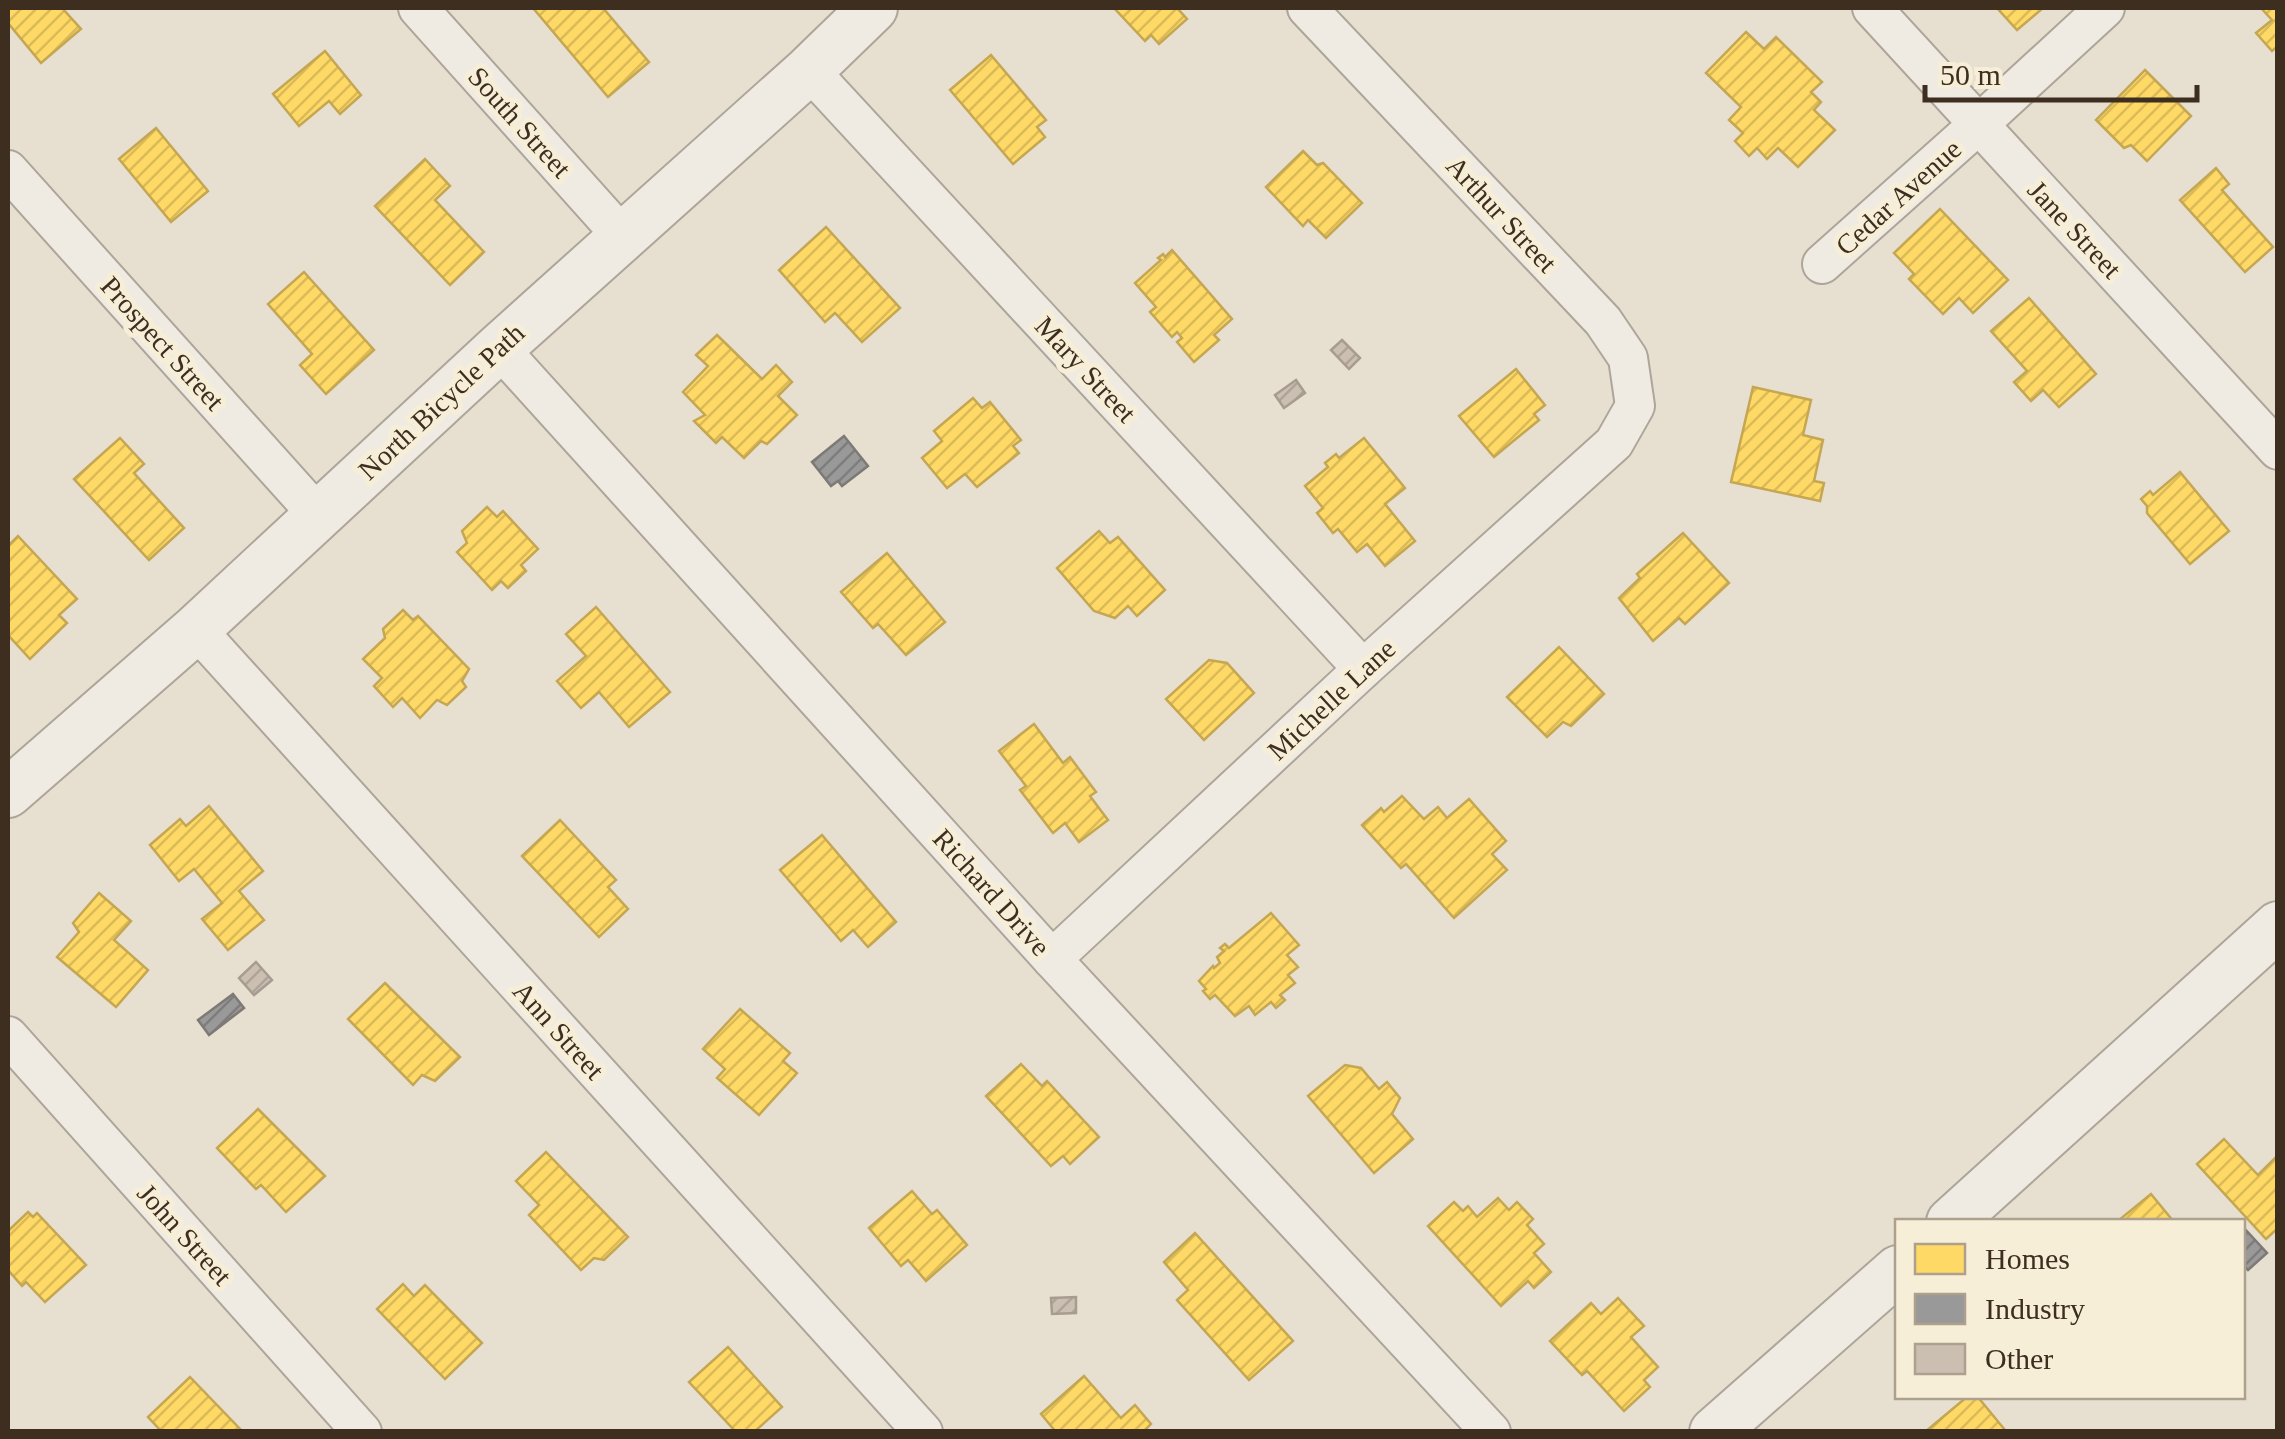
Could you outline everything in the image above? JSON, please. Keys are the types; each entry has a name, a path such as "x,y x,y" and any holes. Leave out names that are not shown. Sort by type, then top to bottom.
{"street":[{"name":"South Street","path":"418,8 623,238"},
{"name":"North Bicycle Path","path":"8,793 196,629 873,8"},
{"name":"Arthur Street","path":"1307,8 1602,320 1628,358 1636,406 1614,443"},
{"name":"Jane Street","path":"1872,8 2278,450"},
{"name":"Cedar Avenue","path":"1822,264 2105,8"},
{"name":"Mary Street","path":"809,70 1363,668"},
{"name":"Prospect Street","path":"8,170 318,515"},
{"name":"Richard Drive","path":"499,348 1052,959 1491,1432"},
{"name":"Michelle Lane","path":"1052,959 1363,668 1614,443"},
{"name":"Ann Street","path":"196,629 923,1432"},
{"path":"1955,1219 2278,926"},
{"name":"John Street","path":"8,1036 362,1432"},
{"path":"1714,1432 1895,1273"}],"building: Homes":[{"path":"8,8 62,8 81,29 41,63 8,23"},
{"path":"533,8 603,8 649,62 608,97"},
{"path":"1114,8 1177,8 1187,19 1159,44 1151,35 1145,41"},
{"path":"1997,8 2043,8 2017,30"},
{"path":"2261,8 2278,8 2278,46 2272,51 2256,33 2272,20"},
{"path":"1746,32 1764,49 1776,37 1822,82 1811,92 1821,102 1814,110 1835,130 1798,167 1778,148 1767,159 1757,148 1749,156 1735,141 1743,133 1729,120 1741,107 1706,73"},
{"path":"325,51 361,95 340,114 329,101 299,126 273,94"},
{"path":"991,55 1046,120 1037,127 1045,137 1013,164 950,90"},
{"path":"2145,70 2191,116 2147,161 2131,145 2124,148 2096,120"},
{"path":"156,128 208,191 171,222 119,159"},
{"path":"1303,151 1317,165 1323,163 1362,203 1326,238 1308,220 1303,226 1266,187"},
{"path":"425,159 450,186 435,200 484,252 450,285 375,206"},
{"path":"2216,168 2229,184 2222,190 2273,247 2245,272 2180,200"},
{"path":"1940,209 2008,280 1973,313 1959,298 1943,314 1909,279 1914,274 1894,253"},
{"path":"826,227 900,308 862,342 835,313 825,322 779,270"},
{"path":"1172,250 1232,319 1214,335 1219,340 1194,362 1177,342 1182,338 1177,332 1172,337 1150,312 1156,307 1135,283 1161,260 1158,258"},
{"path":"304,272 374,350 326,394 300,365 312,354 268,304"},
{"path":"2029,298 2096,374 2059,407 2043,390 2031,401 2014,382 2027,371 1991,331"},
{"path":"717,335 762,379 776,365 792,382 778,396 797,415 767,444 761,441 744,458 722,437 716,443 694,421 705,415 683,392 708,366 696,355"},
{"path":"1516,369 1545,405 1534,414 1539,420 1494,457 1459,416"},
{"path":"1753,387 1811,400 1803,435 1823,440 1814,481 1824,483 1820,501 1731,482"},
{"path":"973,398 982,408 990,402 1021,440 1013,446 1019,453 977,487 965,474 947,488 922,458 942,441 934,431"},
{"path":"120,438 144,464 134,473 184,528 149,560 74,479"},
{"path":"1364,438 1405,488 1385,504 1415,541 1385,566 1367,544 1357,552 1338,529 1333,533 1317,513 1323,508 1305,486 1328,467 1325,463 1336,454 1339,458"},
{"path":"2180,472 2229,531 2190,564 2147,513 2141,499 2150,491 2153,495"},
{"path":"487,507 497,517 503,511 538,549 521,565 526,571 508,588 501,581 492,590 457,552 467,543 462,531"},
{"path":"1099,531 1110,543 1118,537 1165,590 1137,616 1128,606 1115,618 1094,611 1057,568"},
{"path":"1683,533 1729,583 1685,624 1679,618 1653,641 1619,598 1640,578 1637,574"},
{"path":"18,536 77,599 59,615 67,623 30,659 8,635 8,546"},
{"path":"887,553 945,622 906,655 878,624 873,628 841,592"},
{"path":"596,607 670,692 629,727 599,692 581,708 557,681 586,656 566,634"},
{"path":"403,610 413,620 418,616 469,669 462,681 466,687 447,705 437,700 420,718 402,698 393,707 374,686 382,678 363,659 385,638 383,629"},
{"path":"1559,647 1604,694 1571,726 1563,722 1547,737 1507,697"},
{"path":"1209,660 1227,663 1254,693 1204,740 1166,699"},
{"path":"1034,724 1063,763 1070,757 1096,792 1090,796 1108,820 1079,842 1065,823 1053,833 1020,790 1026,786 999,751"},
{"path":"1402,796 1424,819 1438,807 1447,818 1469,799 1506,841 1492,854 1507,870 1454,918 1406,864 1401,868 1362,825"},
{"path":"209,806 263,871 239,891 264,920 228,950 202,919 222,903 194,869 179,881 150,845 180,819 186,826"},
{"path":"560,820 616,880 608,887 628,909 599,937 522,856"},
{"path":"822,835 896,922 868,947 853,930 841,941 780,870"},
{"path":"99,893 131,921 114,940 148,970 116,1007 57,957 79,932 73,923"},
{"path":"1271,913 1299,945 1287,955 1298,967 1288,975 1295,983 1280,995 1285,1000 1276,1008 1271,1002 1255,1015 1249,1006 1235,1016 1215,995 1210,999 1199,981 1220,963 1217,957 1224,951 1220,948 1225,944 1229,948"},
{"path":"385,983 460,1057 435,1081 422,1075 413,1085 348,1019"},
{"path":"740,1009 790,1053 783,1061 797,1073 759,1115 717,1078 725,1069 703,1049"},
{"path":"1021,1064 1042,1086 1047,1081 1099,1137 1070,1164 1063,1156 1051,1166 986,1096"},
{"path":"1345,1065 1361,1068 1379,1089 1387,1082 1400,1098 1392,1114 1413,1139 1374,1173 1308,1096"},
{"path":"258,1109 325,1176 286,1212 261,1185 256,1189 217,1148"},
{"path":"2224,1139 2258,1175 2275,1158 2278,1161 2278,1228 2266,1239 2197,1164"},
{"path":"546,1152 628,1237 604,1260 594,1258 581,1270 529,1215 539,1205 516,1181"},
{"path":"912,1191 932,1214 937,1210 967,1245 926,1281 908,1260 901,1266 869,1228"},
{"path":"2151,1194 2172,1219 2120,1219"},
{"path":"1498,1198 1509,1210 1517,1202 1533,1219 1527,1225 1544,1244 1534,1253 1551,1272 1534,1288 1528,1281 1501,1306 1428,1226 1454,1202 1463,1211 1468,1206 1477,1217"},
{"path":"28,1212 33,1217 37,1213 86,1265 45,1302 8,1270 8,1231"},
{"path":"1195,1233 1293,1341 1249,1380 1177,1300 1188,1290 1164,1262"},
{"path":"403,1284 414,1296 425,1285 482,1343 445,1379 377,1309"},
{"path":"1618,1298 1644,1326 1631,1337 1658,1367 1644,1380 1650,1387 1624,1411 1587,1371 1582,1375 1550,1341 1591,1303 1601,1314"},
{"path":"728,1347 782,1407 754,1432 736,1432 689,1382"},
{"path":"1084,1376 1121,1418 1135,1405 1151,1424 1143,1432 1056,1432 1041,1414"},
{"path":"190,1377 243,1432 162,1432 148,1417"},
{"path":"1964,1399 1979,1399 2005,1430 1925,1432"}],"building: Industry":[{"path":"844,436 868,466 842,486 838,481 831,486 812,462"},
{"path":"233,994 244,1008 209,1035 198,1020"},
{"path":"2245,1229 2267,1253 2248,1270 2245,1267"}],"building: Other":[{"path":"1342,340 1360,358 1349,369 1331,350"},
{"path":"1296,380 1305,393 1284,408 1275,395"},
{"path":"256,962 272,980 254,995 239,978"},
{"path":"1076,1297 1076,1313 1052,1314 1051,1298"}]}
